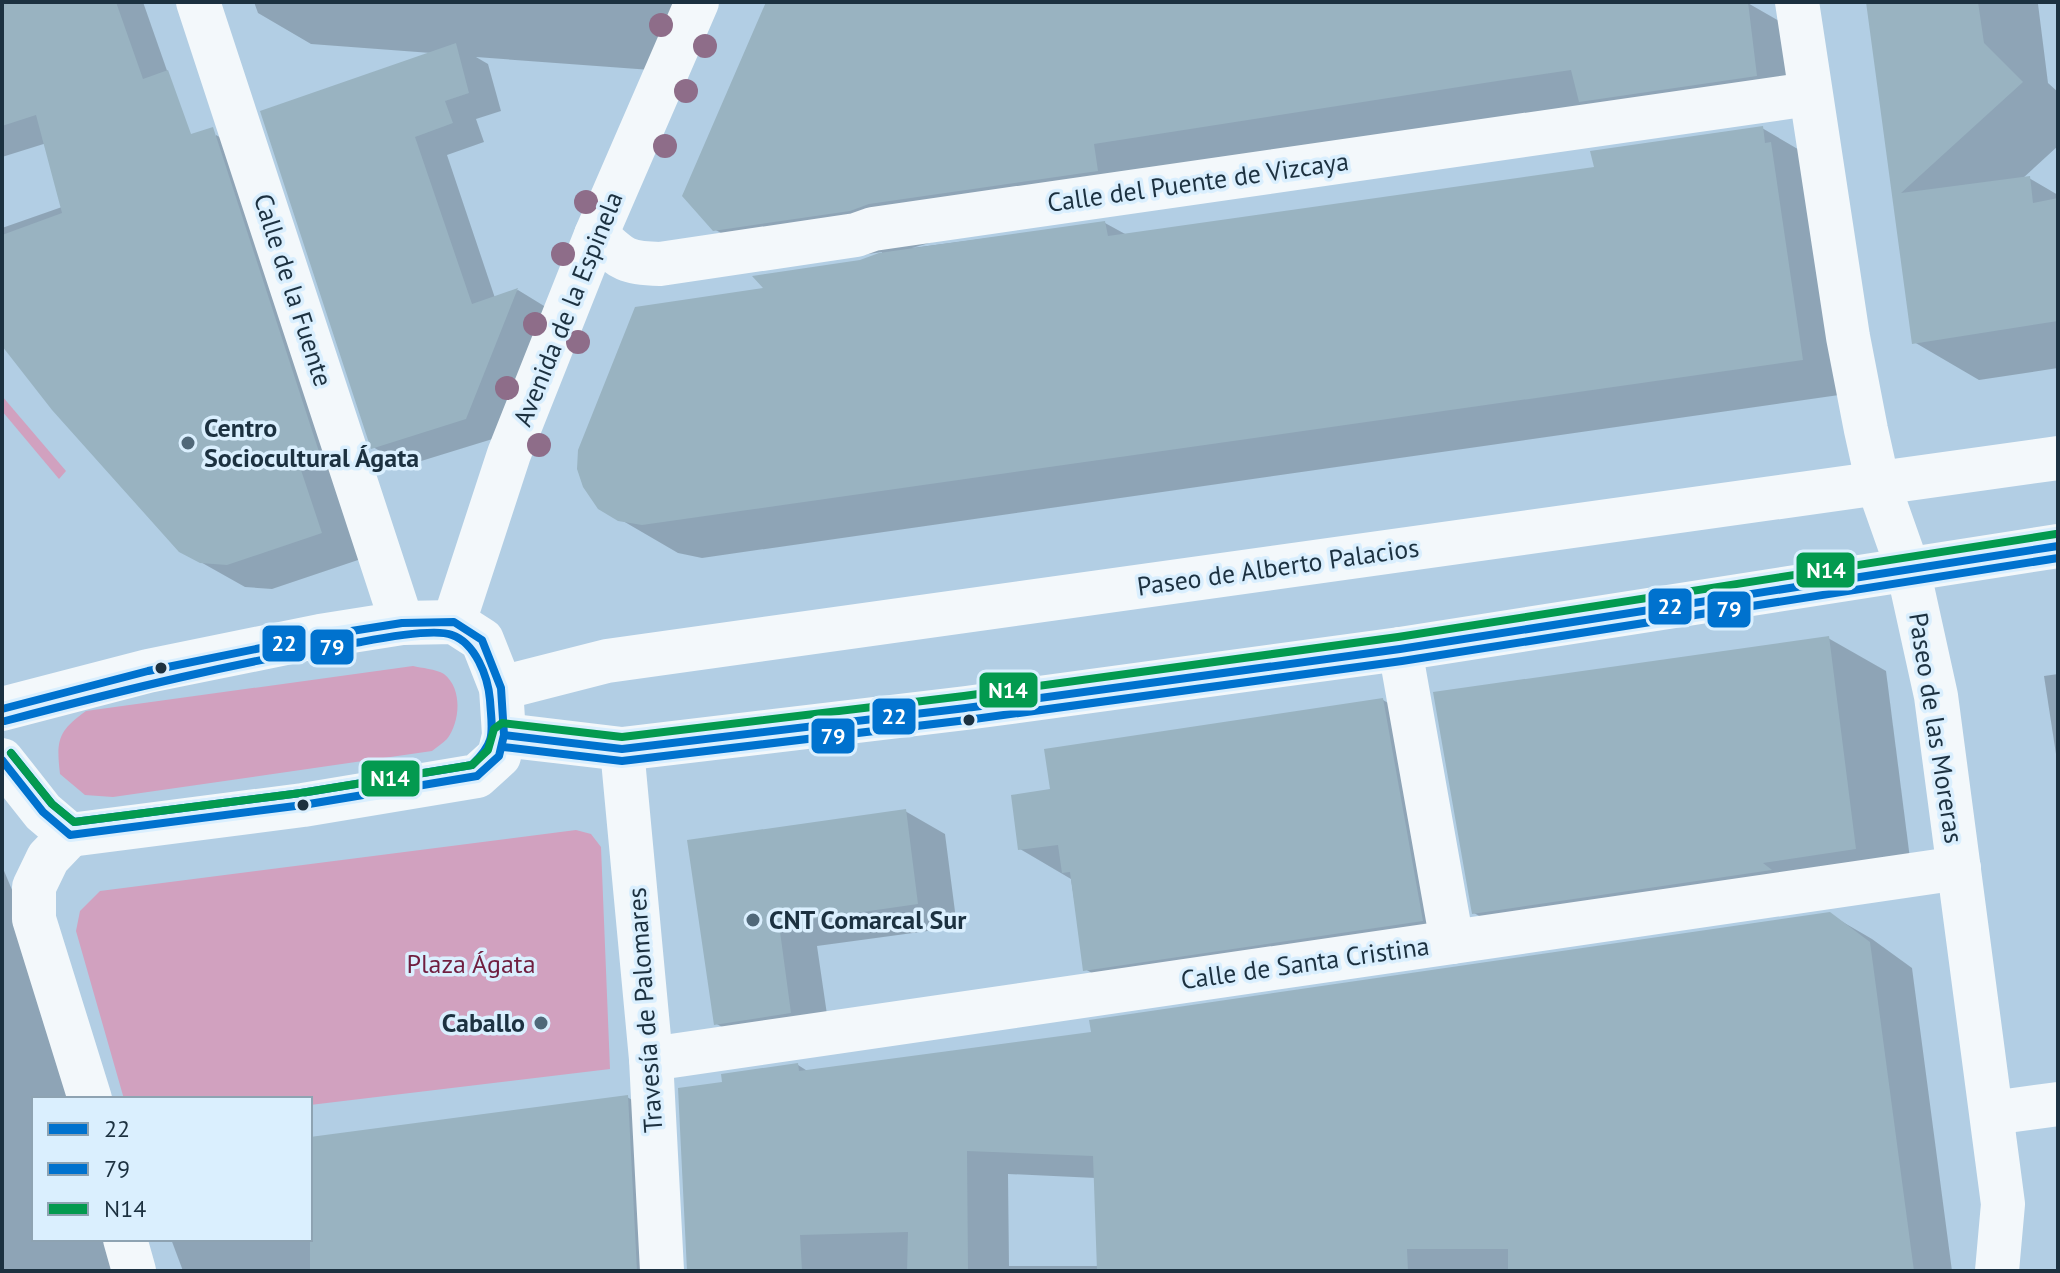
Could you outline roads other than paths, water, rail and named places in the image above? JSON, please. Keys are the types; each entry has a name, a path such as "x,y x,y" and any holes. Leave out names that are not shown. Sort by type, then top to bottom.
{"street":[{"name":"Calle de la Fuente","path":"198,2 402,623"},
{"name":"Avenida de la Espinela","path":"454,622 509,454 596,235 697,2"},
{"name":"Paseo de las Moreras","path":"1797,2 1848,337 1878,484 1908,569 1936,696 2003,1204 1997,1271"},
{"name":"Calle del Puente de Vizcaya","path":"596,235 632,263 660,264 856,235 888,227 1809,94"},
{"name":"Paseo de Alberto Palacios","path":"501,688 607,661 2058,458"},
{"path":"504,735 622,749 966,708 1400,649 2058,546"},
{"path":"2,709 148,671 320,636 402,623 454,622 482,640 501,688 504,735 499,756 477,776 303,805 70,835 48,858 34,887 34,919 89,1097"},
{"path":"1400,649 1452,942"},
{"name":"Travesía de Palomares","path":"622,749 651,1059 662,1271"},
{"path":"2,760 43,812 70,835"},
{"name":"Calle de Santa Cristina","path":"651,1059 1959,868"},
{"path":"1992,1113 2058,1104"},
{"path":"126,1241 134,1271"}],"place":[{"name":"Centro Sociocultural Ágata","path":"188,443"},
{"name":"CNT Comarcal Sur","path":"753,920"},
{"name":"Caballo","path":"541,1023"}],"park label":[{"name":"Plaza Ágata","path":"471,964"}]}
